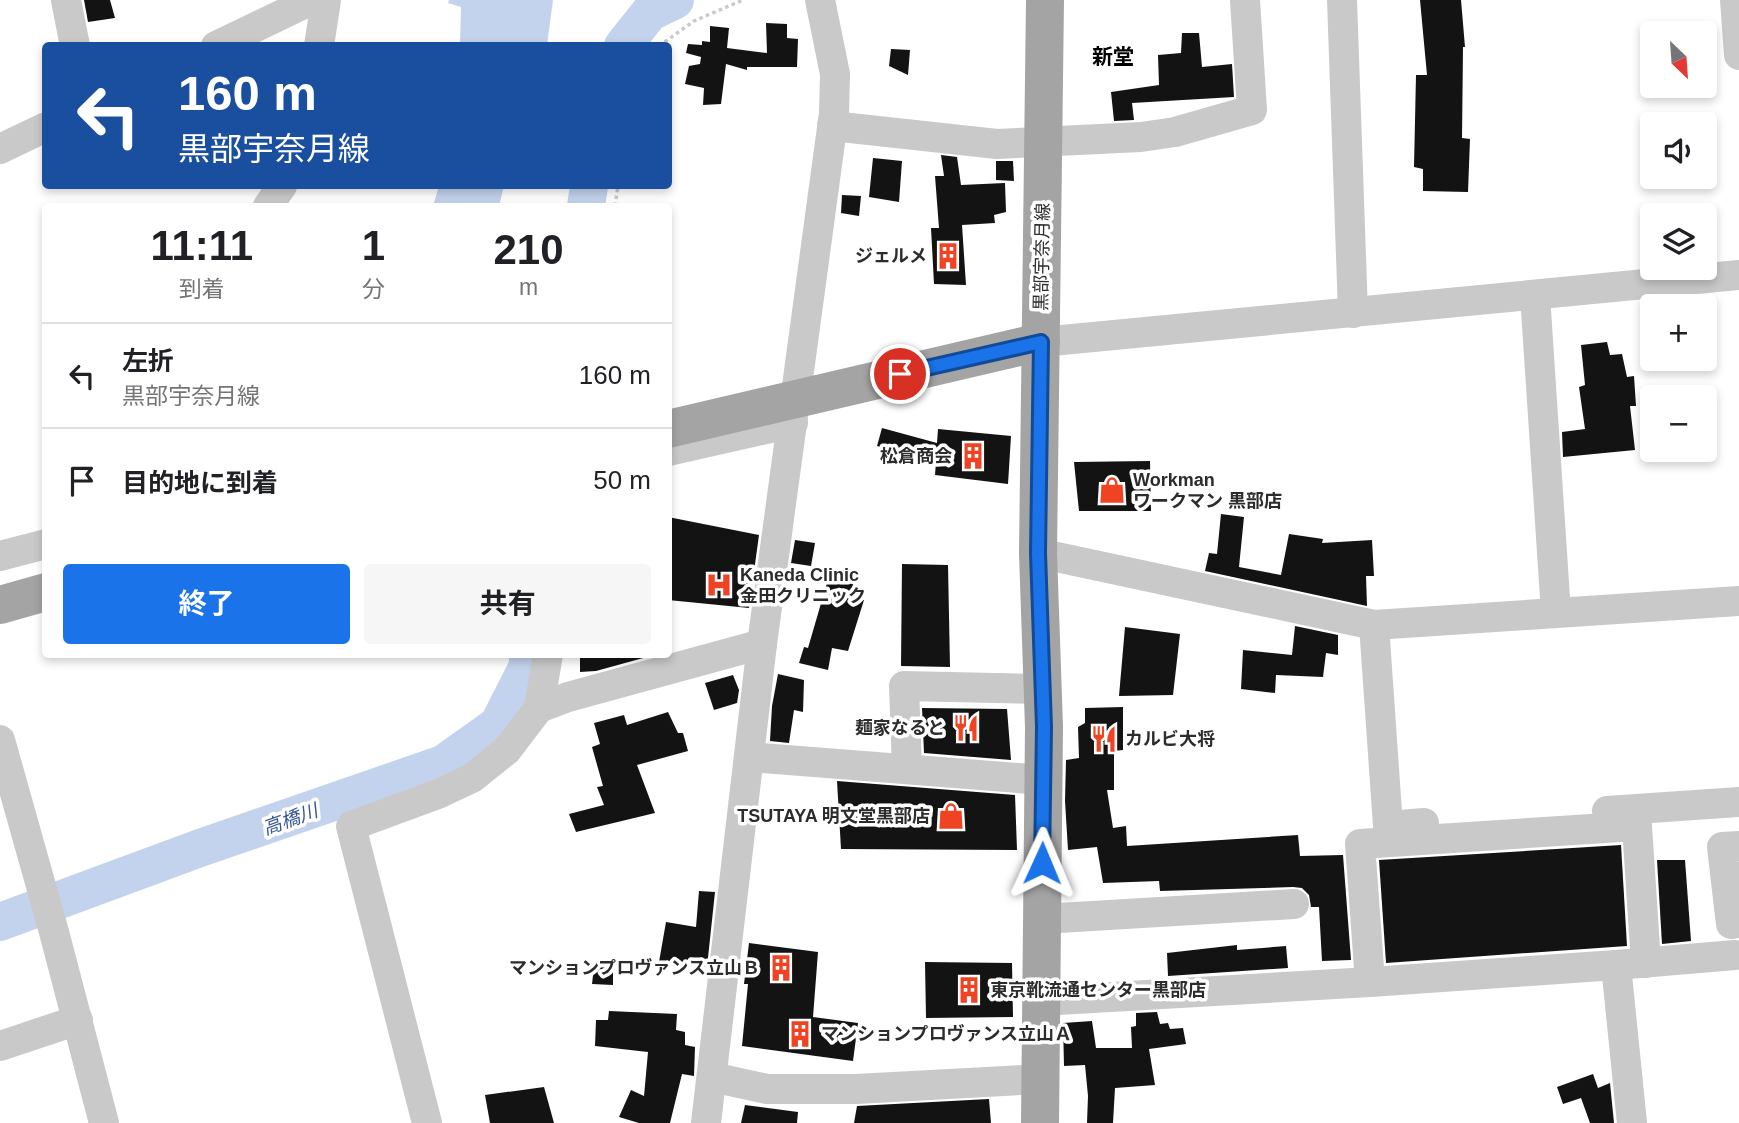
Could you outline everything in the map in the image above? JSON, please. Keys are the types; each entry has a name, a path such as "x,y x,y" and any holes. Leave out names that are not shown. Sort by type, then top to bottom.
{"main road":[{"name":"黒部宇奈月線","path":"1040,1123 1043,689 1038,553 1045,0"},
{"path":"672,428 795,410 1041,342"},
{"path":"0,604 42,594"}],"street":[{"path":"66,0 74,42"},
{"path":"224,42 312,0"},
{"path":"320,42 326,0"},
{"path":"706,1123 762,645 832,126 835,74 820,0"},
{"path":"832,126 997,144 1175,132 1252,110 1245,0"},
{"path":"1342,0 1353,313"},
{"path":"1735,0 1739,55"},
{"path":"0,149 42,129"},
{"path":"1041,342 1739,275"},
{"path":"1535,295 1556,613"},
{"path":"672,450 795,410"},
{"path":"0,556 42,545"},
{"path":"1038,553 1374,625 1739,601"},
{"path":"1374,625 1388,826 1739,802"},
{"path":"539,708 568,697 762,645"},
{"path":"427,1123 352,827 438,794 471,778 507,750 539,708 547,658"},
{"path":"907,769 904,687 1043,689"},
{"path":"0,740 104,1123"},
{"path":"749,757 1043,779"},
{"path":"1370,982 1360,844 1637,827 1646,963"},
{"path":"1041,1001 1370,982 1737,955 1735,924 1722,847 1739,846"},
{"path":"1042,919 1294,904"},
{"path":"1616,965 1632,1123"},
{"path":"0,1046 78,1020"},
{"path":"712,1077 767,1089 856,1089 1041,1079"}],"path":[{"path":"665,42 694,21 743,0"}],"water":[{"path":"449,0 553,0 547,42 460,42 461,7 448,3"},
{"path":"438,189 503,189 500,203 434,203"}],"building":[{"path":"84,0 110,0 115,18 88,22"},
{"path":"1420,0 1461,0 1465,47 1462,138 1470,139 1468,192 1423,191 1423,169 1414,167 1416,75 1427,75"},
{"path":"766,23 787,24 787,38 798,39 797,67 747,67 747,70 726,64 721,104 703,105 704,88 685,84 689,66 700,64 701,57 686,53 688,44 702,45 702,41 710,42 710,26 729,28 727,48 767,53"},
{"path":"1182,33 1199,33 1202,67 1232,64 1234,97 1132,103 1134,120 1114,121 1111,92 1159,85 1158,55 1181,53"},
{"path":"891,49 910,50 908,75 889,66"},
{"path":"941,155 957,157 961,185 1005,183 1006,212 994,215 995,223 962,225 966,285 934,284 931,228 939,228 935,176 944,176"},
{"path":"873,158 902,161 899,202 869,197"},
{"path":"996,161 1013,161 1014,181 996,180"},
{"path":"842,195 861,196 859,216 841,213"},
{"path":"1607,342 1610,355 1622,354 1627,377 1634,376 1636,406 1630,406 1635,450 1563,457 1562,432 1585,429 1579,387 1585,385 1581,345"},
{"name":"松倉商会","path":"882,428 937,443 938,429 1011,436 1008,484 935,475 936,462 877,446"},
{"path":"1150,461 1151,511 1079,511 1074,462"},
{"path":"1221,514 1244,517 1239,567 1281,575 1289,534 1323,539 1322,543 1372,540 1374,576 1366,576 1367,606 1205,571 1209,553 1217,554"},
{"path":"672,518 759,535 749,608 672,600"},
{"path":"795,540 815,543 811,566 791,563"},
{"path":"902,564 948,565 950,667 901,666"},
{"path":"831,569 855,577 852,596 864,600 848,651 832,648 828,670 799,663 804,647 808,648"},
{"path":"1295,626 1338,635 1338,655 1326,653 1323,677 1276,675 1275,693 1241,689 1243,650 1292,655"},
{"path":"1125,627 1180,634 1173,695 1119,696"},
{"path":"580,658 643,658 596,671 580,672"},
{"path":"778,674 804,680 803,712 794,710 789,743 770,741 772,706"},
{"path":"733,675 739,690 737,703 714,710 705,683"},
{"path":"1123,707 1123,750 1114,751 1114,790 1107,790 1113,828 1126,826 1127,846 1298,835 1300,856 1343,855 1351,960 1322,961 1319,907 1311,907 1309,895 1302,888 1160,891 1159,881 1103,883 1097,847 1068,850 1066,760 1079,758 1078,727 1085,723 1085,708"},
{"path":"922,708 1007,709 1011,760 924,753"},
{"path":"668,712 678,733 683,733 688,751 637,765 655,813 576,832 569,814 604,805 597,787 603,786 592,747 600,744 594,723 624,715 627,725"},
{"path":"837,781 1015,795 1017,850 841,849"},
{"path":"1621,845 1627,946 1386,963 1379,860"},
{"path":"1657,860 1685,860 1691,941 1662,944"},
{"path":"699,891 715,892 707,967 659,962 666,922 696,927"},
{"path":"749,943 818,952 813,1017 858,1023 853,1061 742,1046 748,984 744,984"},
{"path":"1237,945 1237,950 1286,946 1288,968 1168,976 1167,953"},
{"name":"東京靴流通センター黒部店","path":"925,962 1012,963 1013,1017 926,1018"},
{"path":"594,967 613,968 613,985 592,984"},
{"path":"609,1011 677,1014 676,1030 685,1032 685,1045 695,1047 694,1076 682,1074 670,1123 639,1123 619,1117 631,1090 644,1096 648,1052 595,1046 596,1020 608,1020"},
{"path":"1157,1012 1160,1024 1168,1023 1170,1029 1183,1028 1186,1044 1149,1049 1155,1085 1115,1088 1113,1123 1087,1123 1085,1065 1064,1066 1063,1023 1092,1021 1096,1048 1132,1048 1131,1027 1136,1026 1136,1013"},
{"path":"1593,1074 1598,1088 1610,1083 1614,1123 1590,1123 1581,1098 1563,1104 1557,1087"},
{"path":"544,1087 554,1123 490,1123 485,1095"},
{"path":"989,1099 991,1123 854,1123 857,1106"},
{"path":"745,1105 798,1112 797,1123 741,1123"}],"waterway":[{"name":"高橋川","path":"626,42 650,12 675,0"},
{"name":"高橋川","path":"586,203 589,189"},
{"name":"高橋川","path":"0,922 200,848 443,764 498,725 527,668 528,658"}],"place":[{"name":"ジェルメ","path":"948,256"},
{"name":"松倉商会","path":"973,456"},
{"name":"Workman ワークマン 黒部店","path":"1112,490"},
{"name":"Kaneda Clinic 金田クリニック","path":"719,585"},
{"name":"麺家なると","path":"966,728"},
{"name":"カルビ大将","path":"1104,739"},
{"name":"TSUTAYA 明文堂黒部店","path":"951,816"},
{"name":"マンションプロヴァンス立山Ｂ","path":"781,968"},
{"name":"東京靴流通センター黒部店","path":"969,990"},
{"name":"マンションプロヴァンス立山Ａ","path":"800,1034"}],"district":[{"name":"新堂","path":"1113,57"}],"route":[{"path":"900,374 1041,342 1038,553 1044,727 1042,863"}]}
